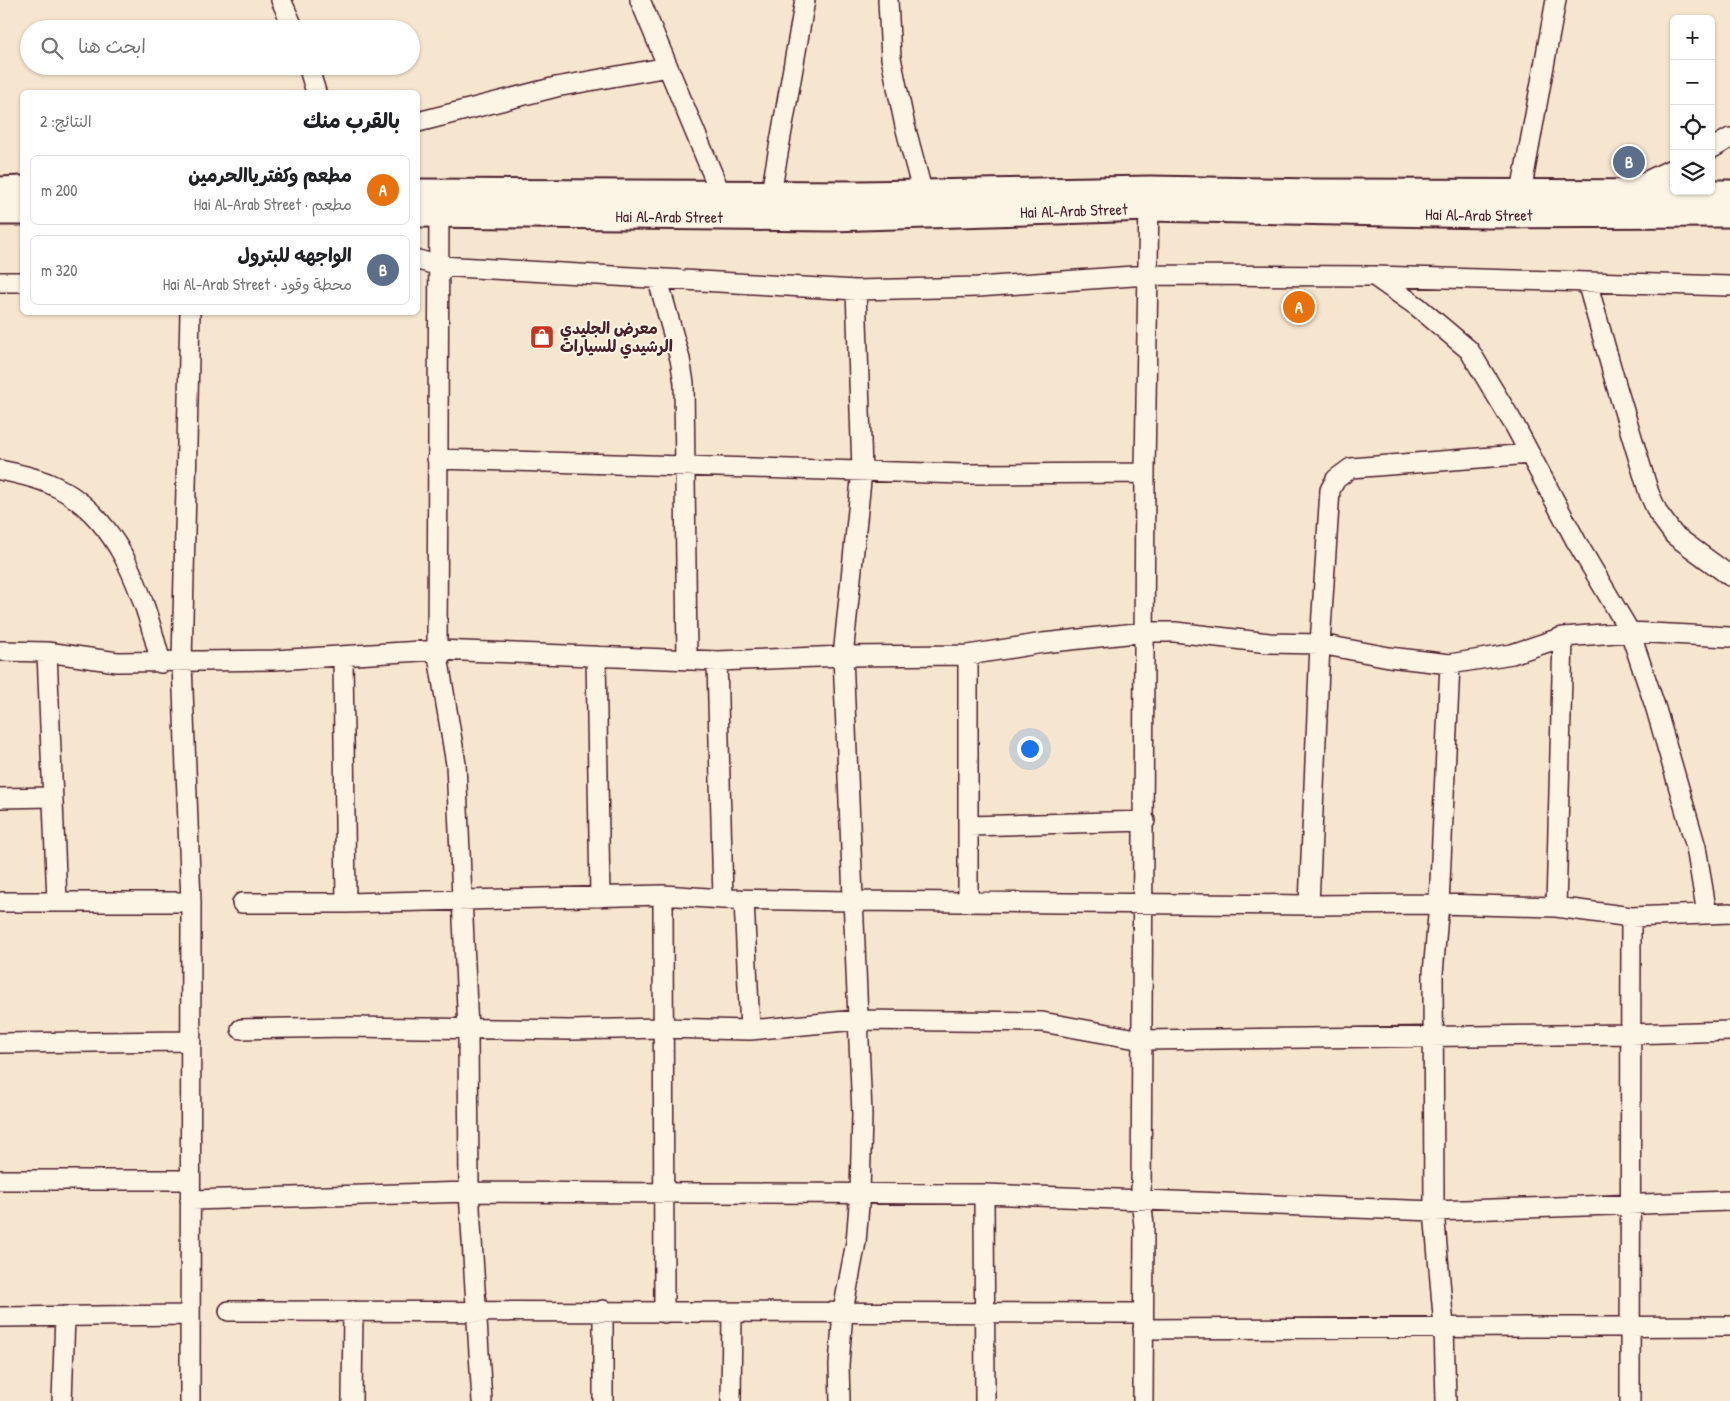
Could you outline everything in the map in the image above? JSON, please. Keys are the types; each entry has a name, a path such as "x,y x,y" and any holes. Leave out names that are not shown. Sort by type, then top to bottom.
{"main road":[{"path":"0,190 20,189"},
{"name":"Hai Al-Arab Street","path":"428,214 801,206 923,194 1014,190 1335,213 1554,204 1730,214"},
{"name":"Hai Al-Arab Street","path":"420,192 770,193 801,206 952,216 1149,199 1313,192 1521,192 1554,204 1622,193 1730,194"},
{"path":"0,212 20,212"}],"street":[{"path":"282,0 290,20"},
{"path":"640,0 720,192"},
{"path":"770,193 805,0"},
{"path":"888,0 891,58 905,126 923,194"},
{"path":"1521,192 1556,0"},
{"path":"420,121 556,87 668,67"},
{"path":"311,75 315,90"},
{"path":"1715,147 1730,138"},
{"path":"1622,193 1670,170"},
{"path":"1143,1401 1144,1225 1141,1200 1145,821 1145,473 1149,199"},
{"path":"428,214 440,266 437,650 456,764 468,1030 469,1192 482,1401"},
{"path":"420,261 440,266 856,290 978,287 1147,275 1374,276 1730,286"},
{"path":"1374,276 1418,306 1468,350 1530,454 1576,541 1630,632 1681,790 1696,848 1707,914"},
{"path":"658,280 680,359 684,384 687,660"},
{"path":"0,282 20,282"},
{"path":"1587,282 1649,493 1658,513 1674,535 1730,576"},
{"path":"840,1401 839,1365 843,1310 856,1242 860,1193 862,1114 856,1020 843,656 862,471 856,290"},
{"path":"190,315 182,663 191,902 190,1401"},
{"path":"1309,905 1320,644 1330,490 1336,479 1351,468 1530,454"},
{"path":"437,459 964,474 1145,473"},
{"path":"0,470 48,483 85,506 125,555 146,606 161,663"},
{"path":"0,651 47,652 118,662 161,663 343,658 437,650 717,661 843,656 968,655 1043,643 1145,632 1175,632 1269,642 1320,644 1389,657 1450,664 1512,654 1563,637 1630,632 1730,637"},
{"path":"1556,907 1563,637"},
{"path":"47,652 57,901"},
{"path":"968,655 968,901"},
{"path":"596,656 600,897"},
{"path":"343,658 346,903"},
{"path":"717,661 723,899"},
{"path":"1446,1401 1444,1327 1434,1211 1433,973 1439,904 1450,664"},
{"path":"0,798 52,797"},
{"path":"968,826 1145,821"},
{"path":"242,903 346,903 662,895 744,900 1309,905 1439,904 1556,907 1631,917 1730,913"},
{"path":"662,895 664,1313"},
{"path":"744,900 750,1030"},
{"path":"0,902 191,902"},
{"path":"1630,1401 1628,1204 1631,917"},
{"path":"241,1029 347,1027 468,1030 662,1028 750,1030 856,1020 1042,1022 1142,1040 1730,1031"},
{"path":"0,1043 190,1040"},
{"path":"0,1180 190,1180"},
{"path":"190,1200 469,1192 984,1194 1434,1211 1730,1202"},
{"path":"984,1194 985,1401"},
{"path":"603,1310 603,1401"},
{"path":"229,1311 603,1310 664,1313 732,1313 843,1310 985,1312 1143,1321 1444,1327 1730,1326"},
{"path":"352,1401 353,1311"},
{"path":"731,1401 732,1313"},
{"path":"0,1316 190,1315"},
{"path":"62,1401 65,1316"}],"place":[{"name":"الواجهه للبترول","path":"1629,162"},
{"name":"مطعم وكفترياالحرمين","path":"1299,307"},
{"name":"معرض الجليدي الرشيدي للسيارات","path":"542,337"}]}
